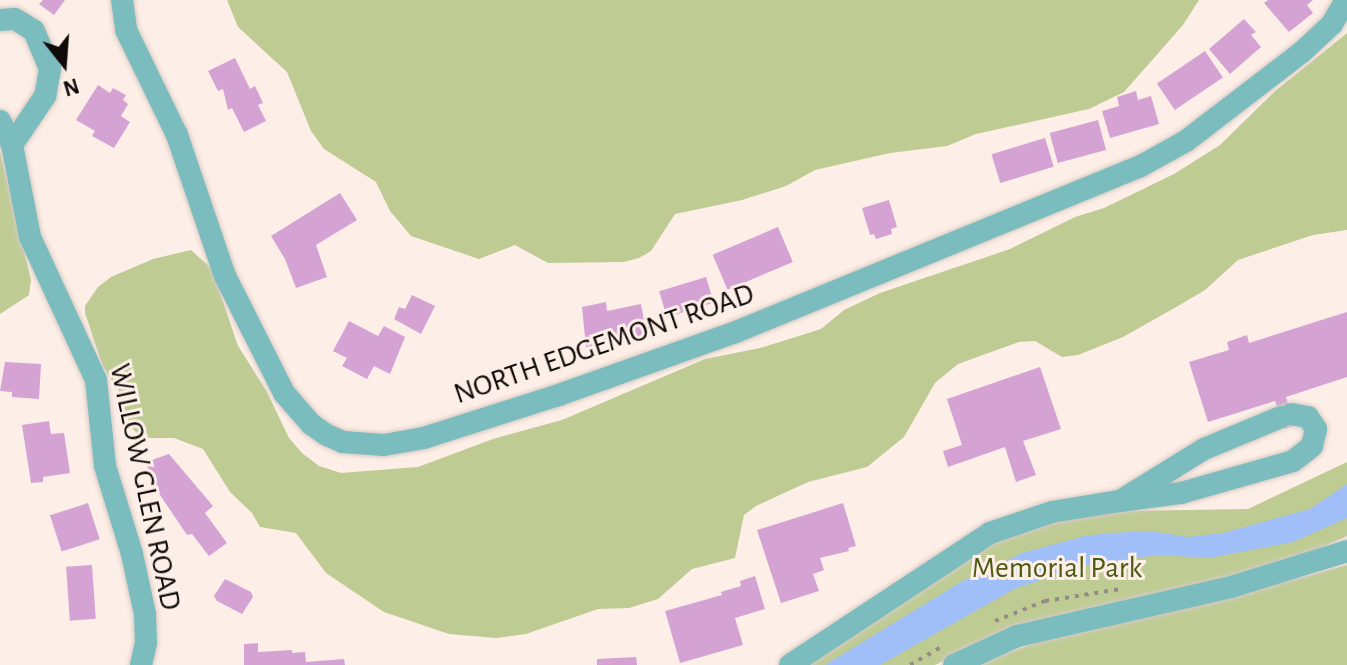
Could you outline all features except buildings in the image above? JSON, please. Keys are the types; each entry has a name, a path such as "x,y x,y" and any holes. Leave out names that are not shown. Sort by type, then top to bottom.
{"street":[{"name":"NORTH EDGEMONT ROAD","path":"122,0 126,30 162,99 225,276 268,366 284,393 311,424 327,435 363,445 424,438 640,366 736,332 1101,185 1164,156 1186,141 1320,36 1346,0"},
{"path":"0,20 15,19 34,31 50,69 45,96 12,145"},
{"name":"WILLOW GLEN ROAD","path":"0,121 12,145 30,237 99,389 105,466 132,554 145,614 146,643 141,665"},
{"path":"790,665 990,533 1052,512 1181,493 1293,461 1312,446 1316,429 1308,417 1286,415 1204,449 1120,501"},
{"path":"954,665 1017,636 1231,587 1347,551"}],"green space":[{"path":"227,0 1199,0 1183,25 1124,92 1089,109 976,134 947,146 890,153 815,170 786,186 742,200 675,214 651,251 639,258 624,262 548,263 515,245 479,259 411,236 390,211 376,182 324,149 311,131 287,72 238,27"},
{"path":"1347,33 1347,230 1313,235 1238,260 1205,290 1123,337 1078,355 1062,357 1035,341 1019,342 958,364 935,383 904,437 867,467 808,482 756,506 744,515 735,558 692,569 658,599 629,608 598,609 526,634 496,638 449,634 384,612 326,573 296,533 260,527 252,513 230,492 203,449 174,438 142,438 131,427 118,389 103,367 85,313 85,306 98,287 111,277 153,259 191,250 212,269 238,346 266,390 289,438 302,453 319,466 341,473 418,467 493,439 562,420 705,359 760,348 821,329 844,310 880,293 1010,249 1075,217 1104,208 1174,174 1220,145 1274,92"},
{"path":"0,151 31,280 29,295 0,314"},
{"name":"Memorial Park","path":"1347,462 1347,536 1305,555 1244,573 1016,625 935,665 809,665 1001,538 1065,519 1122,511 1248,509"},
{"name":"Memorial Park","path":"1347,565 1347,665 977,665 1045,639 1209,603"}],"water":[{"path":"1347,484 1347,518 1293,542 1209,558 1159,555 1091,564 1016,588 880,665 825,665 961,582 1022,553 1085,536 1111,533 1150,531 1188,537 1223,533 1310,509"}]}
